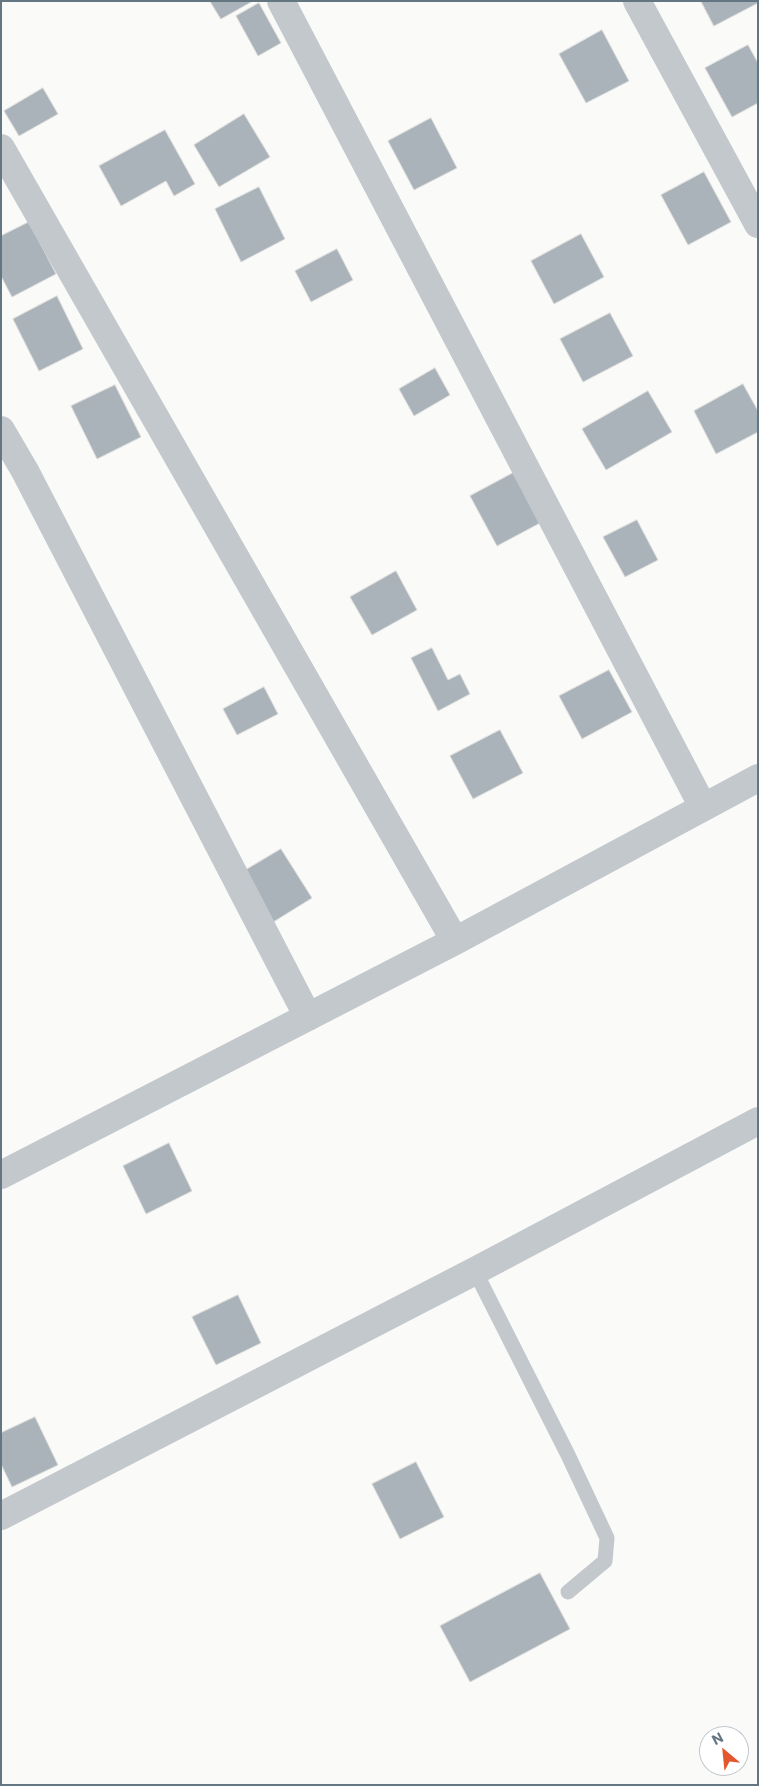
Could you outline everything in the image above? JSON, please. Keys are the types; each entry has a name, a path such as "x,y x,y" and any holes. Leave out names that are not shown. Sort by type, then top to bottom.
{"street":[{"path":"281,1 703,807"},
{"path":"637,1 758,224"},
{"path":"1,148 455,941"},
{"path":"1,430 25,471 308,1017"},
{"path":"1,1175 455,941 758,778"},
{"path":"1,1516 475,1271 758,1121"}],"lane":[{"path":"475,1271 568,1455 607,1538 605,1561 568,1592"}],"building":[{"path":"210,1 253,1 221,19"},
{"path":"701,1 758,1 758,3 714,26"},
{"path":"259,3 281,43 258,56 236,16"},
{"path":"602,30 629,81 586,103 559,54"},
{"path":"748,45 758,63 758,103 732,117 705,68"},
{"path":"43,88 58,114 19,136 4,111"},
{"path":"244,114 270,157 219,187 194,145"},
{"path":"431,118 457,168 414,190 388,141"},
{"path":"165,130 195,184 174,196 166,181 121,206 99,166"},
{"path":"704,172 731,222 688,245 661,195"},
{"path":"259,187 285,239 241,262 215,209"},
{"path":"29,222 56,274 12,297 1,276 1,236"},
{"path":"581,234 604,277 554,304 531,261"},
{"path":"337,249 353,280 311,302 295,271"},
{"path":"57,296 83,349 39,371 13,319"},
{"path":"610,313 633,356 583,382 560,339"},
{"path":"435,368 450,395 414,416 399,389"},
{"path":"743,384 758,411 758,432 716,454 694,411"},
{"path":"115,385 141,437 97,459 71,406"},
{"path":"648,391 672,432 606,470 582,429"},
{"path":"513,473 540,523 497,546 470,496"},
{"path":"637,520 658,560 625,577 603,537"},
{"path":"396,571 417,610 372,635 350,597"},
{"path":"432,648 448,680 460,674 470,694 438,711 411,658"},
{"path":"609,670 632,712 582,739 559,696"},
{"path":"264,687 278,714 237,735 223,709"},
{"path":"500,730 523,773 473,799 450,756"},
{"path":"281,849 312,898 270,924 239,874"},
{"path":"169,1143 192,1191 146,1214 123,1166"},
{"path":"238,1295 261,1343 216,1365 192,1317"},
{"path":"35,1417 58,1465 12,1487 1,1464 1,1433"},
{"path":"416,1462 444,1517 400,1539 372,1484"},
{"path":"540,1573 570,1629 470,1682 440,1626"}]}
